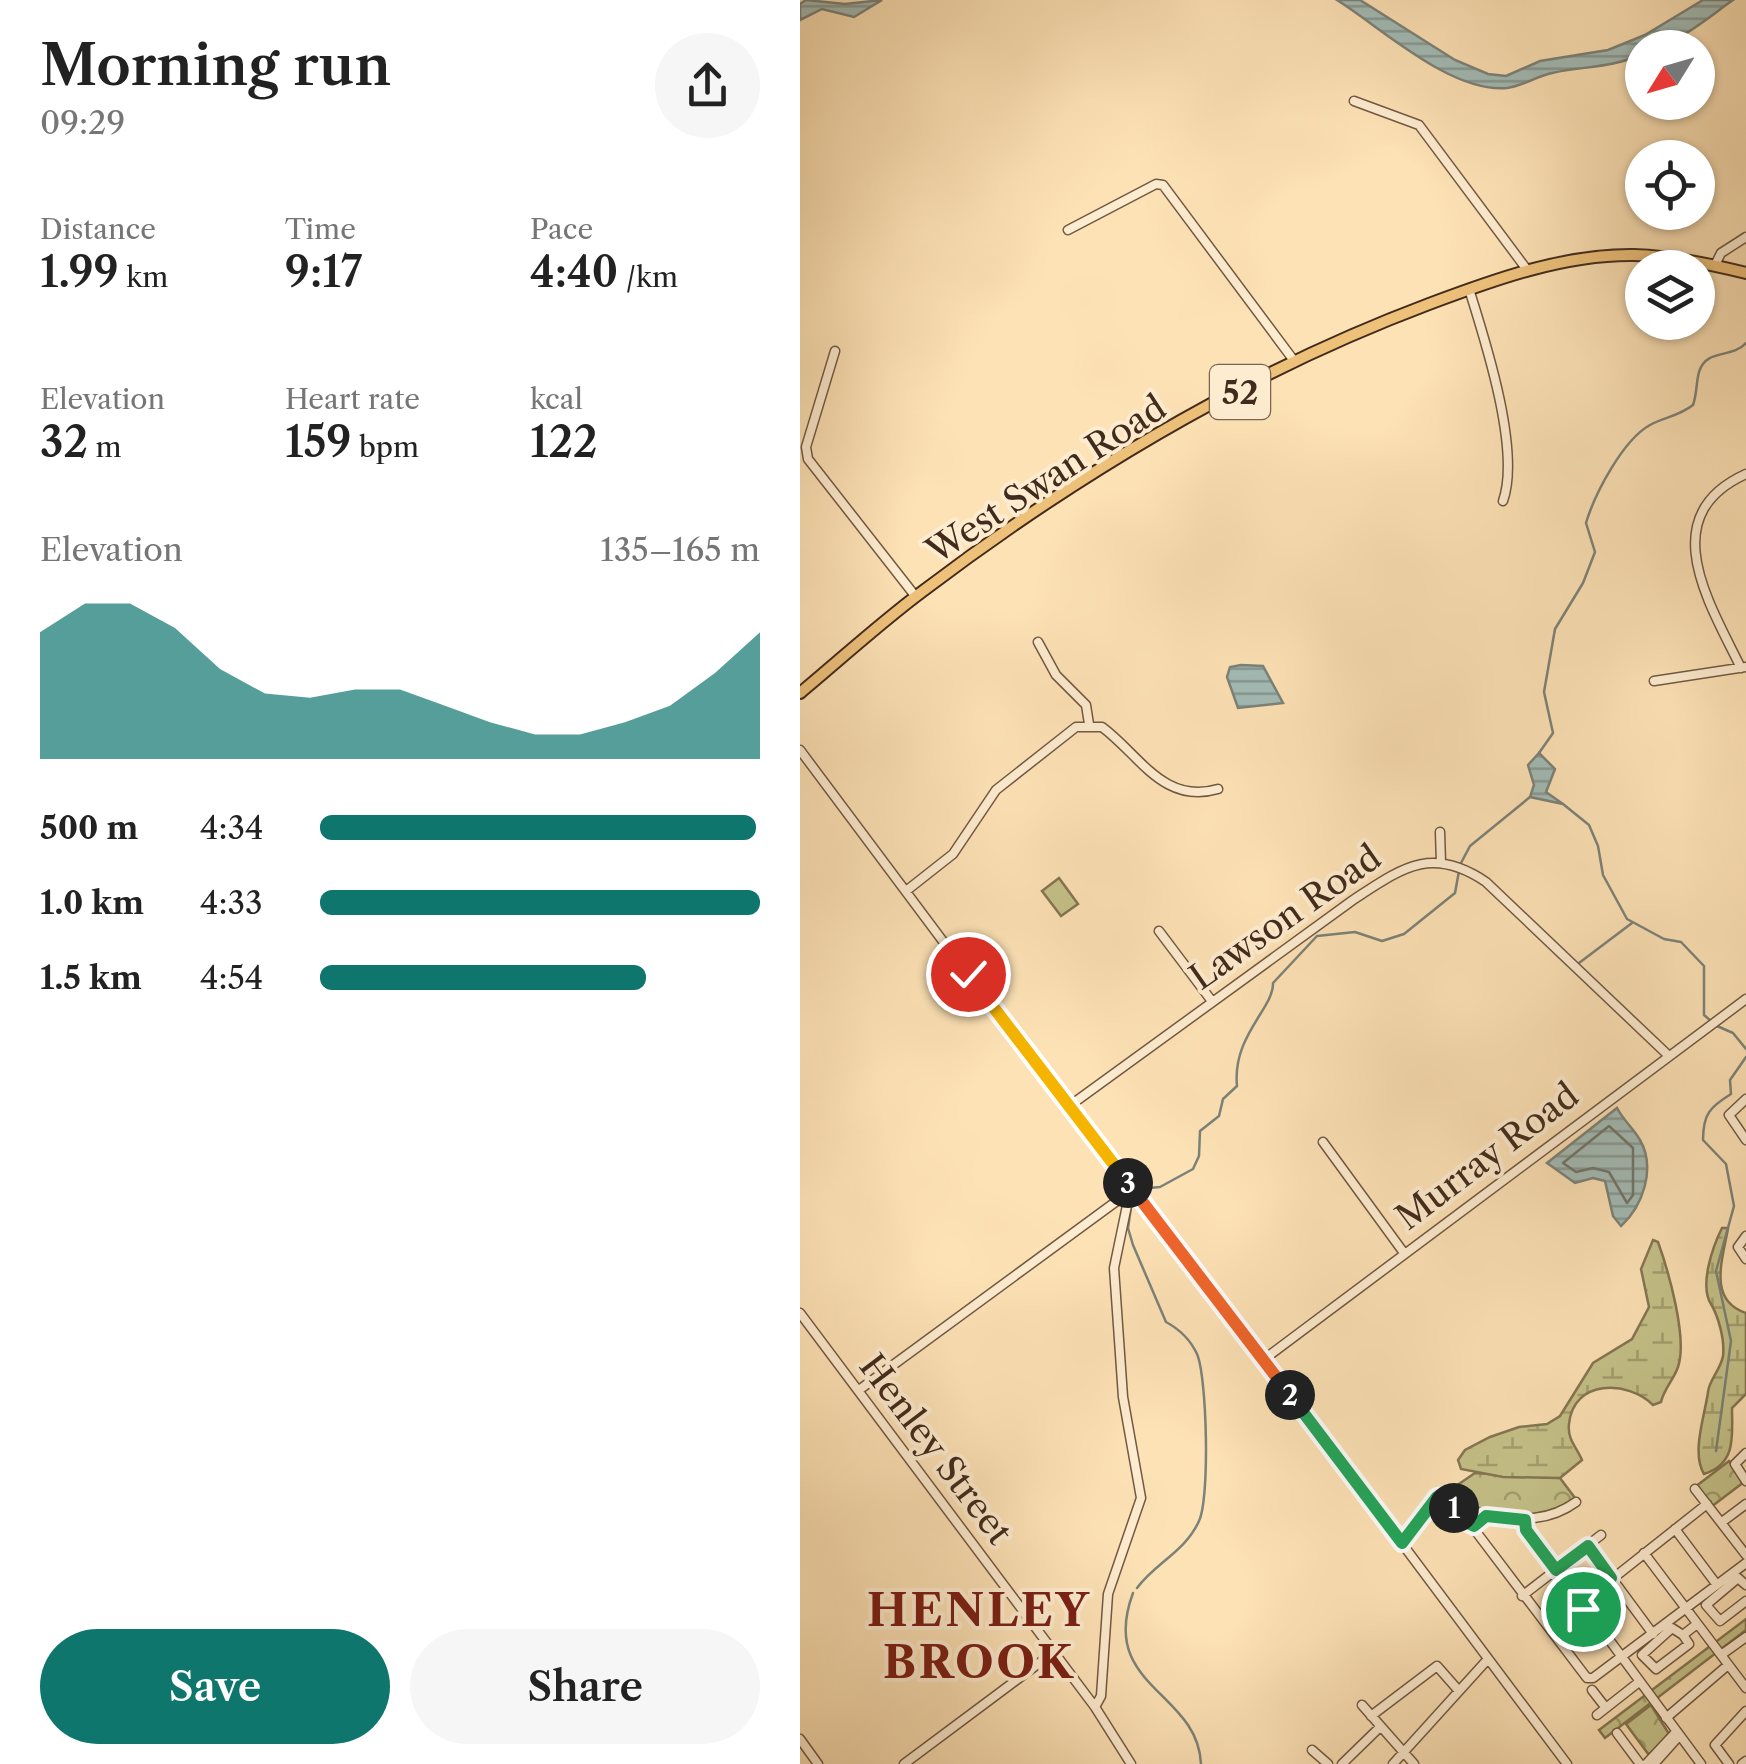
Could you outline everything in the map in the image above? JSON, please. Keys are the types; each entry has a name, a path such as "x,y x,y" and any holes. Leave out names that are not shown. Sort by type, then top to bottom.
{"main road":[{"name":"West Swan Road","path":"800,693 916,597 1039,508 1112,462 1295,362 1469,289 1576,260 1625,257"},
{"name":"West Swan Road","path":"1715,265 1746,273"}],"street":[{"path":"1354,102 1418,125 1528,271"},
{"path":"1068,230 1156,184 1163,185 1295,362"},
{"path":"1715,265 1718,256 1746,237"},
{"path":"1469,289 1497,389 1508,467 1503,501"},
{"path":"835,351 806,447 808,459 916,597"},
{"path":"1654,681 1743,668 1700,583 1694,541 1704,510 1716,494 1746,474"},
{"path":"1038,642 1060,680 1086,705 1088,724"},
{"path":"906,891 954,854 996,790 1062,735 1088,724 1114,735 1160,781 1206,793 1218,790"},
{"path":"800,750 1129,1190 1264,1360 1567,1764"},
{"path":"1440,832 1441,862 1465,868 1486,882 1669,1056"},
{"name":"Lawson Road","path":"1068,1108 1212,1000 1400,870 1441,862"},
{"path":"1158,931 1212,1000"},
{"name":"Murray Road","path":"1264,1360 1746,999"},
{"path":"1746,1099 1729,1115 1746,1140"},
{"path":"1323,1142 1404,1253"},
{"path":"859,1390 1129,1190"},
{"path":"1095,1707 1101,1696 1108,1594 1142,1498 1122,1397 1114,1268 1129,1190"},
{"path":"1746,1236 1738,1246 1746,1260"},
{"name":"Henley Street","path":"800,1312 1095,1707 1131,1764"},
{"path":"1746,1453 1736,1464 1746,1481"},
{"path":"1696,1488 1746,1555"},
{"path":"1402,1543 1440,1496 1474,1526 1476,1534 1585,1677 1593,1678 1746,1563"},
{"path":"1474,1526 1486,1516 1525,1520 1556,1515 1576,1502"},
{"path":"1700,1764 1582,1603 1708,1504"},
{"path":"1722,1522 1746,1504"},
{"path":"1525,1520 1526,1530 1556,1570"},
{"path":"1388,1526 1410,1555"},
{"path":"1675,1529 1717,1585"},
{"path":"1522,1596 1602,1536"},
{"path":"1588,1546 1652,1634"},
{"path":"1644,1553 1746,1688"},
{"path":"1746,1585 1738,1578 1706,1605 1720,1621 1746,1601"},
{"path":"1682,1635 1697,1624"},
{"path":"1672,1628 1682,1635 1688,1644 1656,1669 1642,1655 1672,1628"},
{"path":"1721,1656 1746,1637"},
{"path":"904,1764 1054,1652"},
{"path":"1434,1654 1459,1690"},
{"path":"1393,1764 1488,1659"},
{"path":"1371,1716 1439,1665"},
{"path":"1666,1718 1728,1665"},
{"path":"1597,1715 1640,1682"},
{"path":"1614,1686 1622,1696"},
{"path":"1592,1690 1606,1708"},
{"path":"1362,1704 1414,1764"},
{"path":"1729,1764 1715,1746 1746,1711"},
{"path":"1342,1764 1379,1728"},
{"path":"1617,1732 1647,1764 1678,1734"},
{"path":"800,1739 818,1764"},
{"path":"1312,1750 1328,1764"}],"green space":[{"path":"1059,878 1078,904 1061,916 1042,891"},
{"path":"1722,1228 1728,1228 1721,1265 1722,1289 1734,1307 1746,1313 1746,1394 1732,1408 1732,1438 1727,1456 1704,1474 1699,1456 1700,1434 1709,1388 1722,1361 1723,1349 1706,1287 1711,1255"},
{"path":"1653,1240 1658,1242 1667,1269 1680,1339 1678,1367 1661,1402 1653,1405 1630,1391 1616,1388 1603,1388 1580,1399 1573,1409 1569,1429 1582,1460 1560,1478 1503,1477 1461,1469 1458,1460 1465,1450 1490,1437 1519,1427 1547,1424 1560,1416 1593,1363 1632,1339 1649,1307 1641,1269"},
{"path":"1729,1461 1744,1482 1711,1507 1695,1487"},
{"path":"1475,1473 1560,1478 1575,1498 1529,1515 1495,1513 1465,1500 1453,1488"},
{"path":"1746,1619 1746,1630 1605,1738 1599,1730"},
{"path":"1651,1705 1669,1734 1649,1755 1626,1724"}],"water":[{"path":"806,0 845,4 882,0 854,17 822,9 800,20 800,4"},
{"path":"1337,0 1360,0 1455,60 1488,74 1506,76 1540,61 1608,50 1625,43 1625,60 1552,73 1507,88 1486,87 1441,70"},
{"path":"1703,0 1733,0 1690,30 1653,30"},
{"path":"1263,666 1283,703 1238,708 1227,677 1230,667"},
{"path":"1539,753 1555,769 1546,792 1563,804 1530,797 1534,785 1528,765"},
{"path":"1617,1108 1640,1140 1647,1162 1641,1197 1621,1226 1613,1216 1605,1181 1593,1178 1575,1183 1547,1163"}],"waterway":[{"path":"1539,753 1553,733 1544,692 1555,629 1583,583 1595,552 1586,523 1603,483 1640,432 1693,405 1699,372 1707,360 1746,343"},
{"path":"1461,863 1470,846 1530,797"},
{"path":"1563,804 1589,825 1598,846 1603,875 1627,919 1664,939 1681,942 1704,966 1704,1015 1711,1021"},
{"path":"1138,1189 1160,1187 1193,1169 1199,1156 1200,1131 1219,1116 1223,1099 1237,1086 1241,1052 1272,993 1273,983 1317,936 1355,932 1382,941 1404,934 1455,893 1459,871"},
{"path":"1579,963 1632,923"},
{"path":"1717,1026 1733,1033 1746,1049"},
{"path":"1716,1451 1731,1341 1716,1271 1734,1206 1726,1164 1703,1140 1703,1131 1709,1112 1731,1094 1730,1080 1746,1057"},
{"path":"1132,1200 1128,1228 1133,1245 1166,1322 1184,1335 1197,1354 1206,1438 1205,1488 1199,1521 1186,1541 1137,1588"},
{"path":"1133,1593 1126,1624 1128,1649 1138,1669 1184,1720 1196,1740 1201,1764"}],"district":[{"name":"HENLEY BROOK","path":"979,1636"}],"route":[{"path":"968,974 1102,1154 1160,1220 1402,1543 1440,1496 1474,1526 1486,1516 1525,1520 1526,1530 1556,1570 1588,1546 1611,1578 1583,1599 1583,1609"}]}
